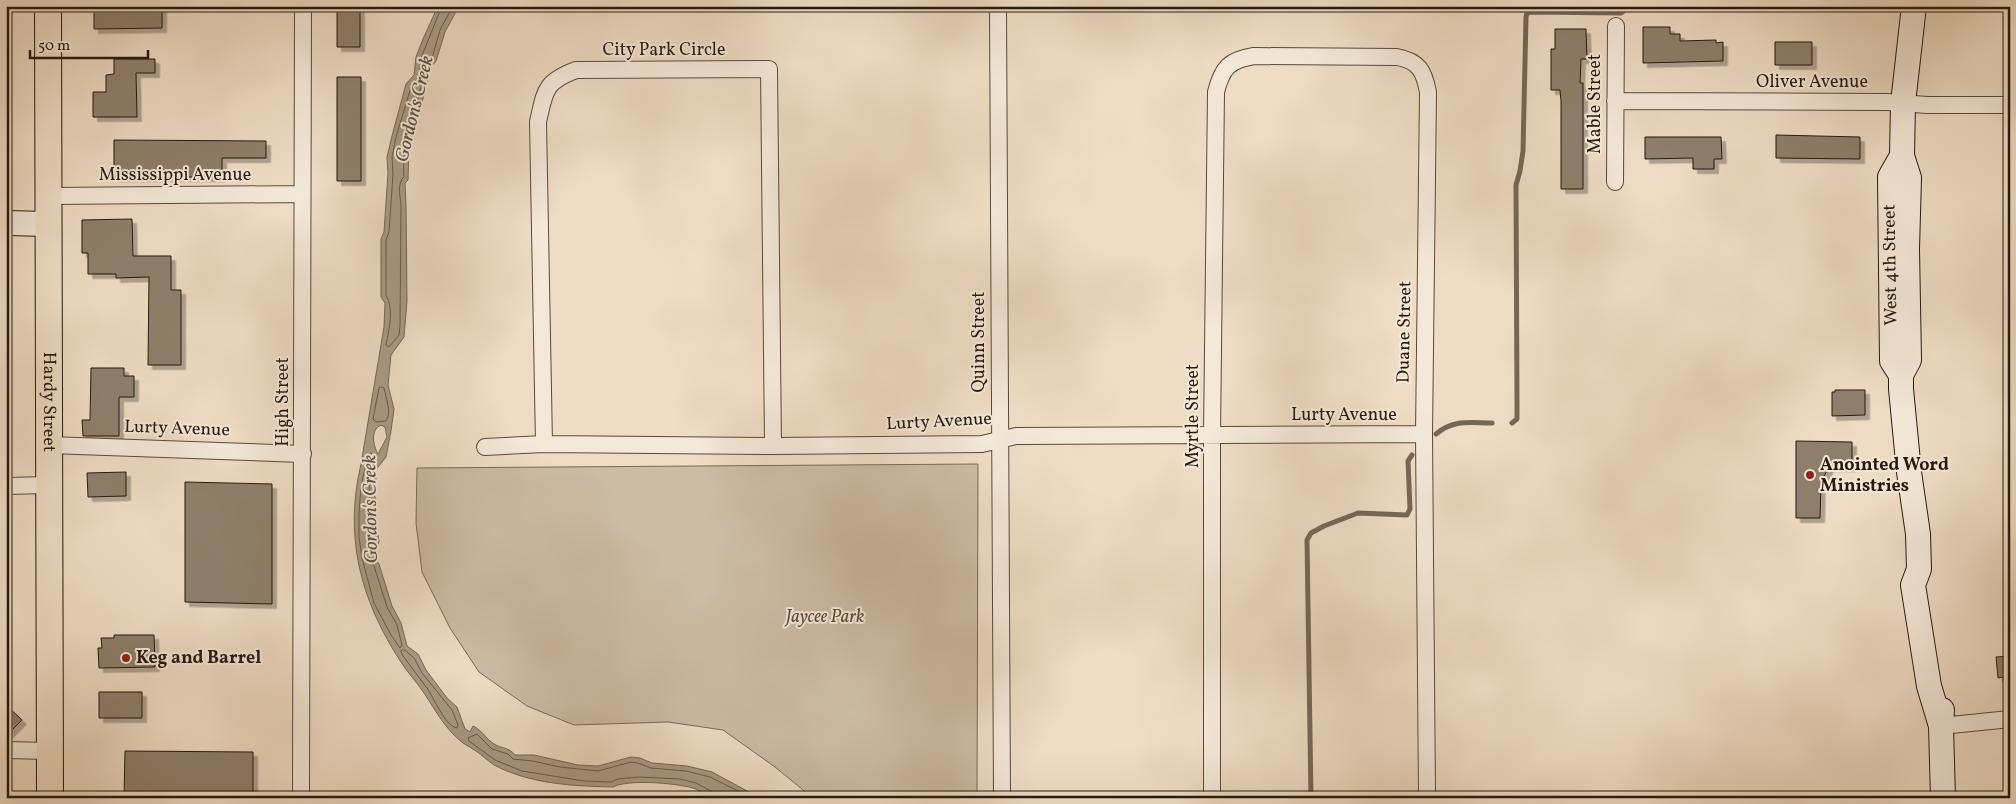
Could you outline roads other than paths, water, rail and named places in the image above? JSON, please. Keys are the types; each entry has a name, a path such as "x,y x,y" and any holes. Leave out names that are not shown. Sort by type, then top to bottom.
{"main road":[{"name":"Hardy Street","path":"48,6 50,798"},
{"name":"West 4th Street","path":"1914,6 1902,102 1902,156 1909,178 1907,249 1909,360 1902,375 1909,472 1918,534 1919,569 1913,585 1929,686 1941,726 1943,798"},
{"path":"6,223 48,224"}],"street":[{"name":"High Street","path":"301,798 303,6"},
{"name":"Quinn Street","path":"998,6 1002,798"},
{"name":"Mable Street","path":"1615,182 1614,101 1616,26"},
{"name":"Duane Street","path":"1254,56 1397,57 1410,60 1420,68 1426,78 1428,92 1424,434 1427,798"},
{"name":"Myrtle Street","path":"1212,798 1212,436 1216,92 1220,76 1229,65 1240,58 1254,56"},
{"name":"City Park Circle","path":"544,444 538,122 544,93 558,77 576,70 769,70 773,446"},
{"name":"Oliver Avenue","path":"1614,101 1902,102 1927,105 2010,105"},
{"name":"Mississippi Avenue","path":"48,196 302,194"},
{"name":"Lurty Avenue","path":"485,447 544,444 773,446 982,444 1016,436 1424,434"},
{"name":"Lurty Avenue","path":"49,445 303,454"},
{"path":"6,486 49,486"},
{"path":"1941,726 2010,719"},
{"path":"6,750 50,751"}],"water":[{"name":"Gordon's Creek","path":"438,6 459,6 445,32 436,61 431,67 410,142 408,180 405,183 407,301 404,337 391,355 388,385 394,409 386,457 375,471 376,479 373,492 376,500 376,525 379,541 374,558 379,564 392,606 401,623 407,646 418,654 426,670 447,698 457,707 465,729 470,732 473,726 494,744 515,755 534,755 578,765 598,766 631,757 640,758 652,763 687,766 712,772 760,798 718,799 693,788 664,783 640,782 613,787 552,783 522,776 494,765 463,743 446,726 402,663 385,636 374,613 365,589 355,541 356,491 384,327 385,303 381,297 381,239 384,232 388,173 387,157 406,84 414,75 416,57","holes":["381,425 385,427 387,437 378,454 374,442 375,430"]}],"waterway":[{"path":"1512,423 1517,419 1516,185 1523,151 1527,13 1621,13 1631,6"},
{"path":"1436,434 1456,424 1492,423"},
{"path":"1311,798 1307,540 1311,533 1324,526 1358,513 1407,515 1410,509 1408,461 1412,455"}],"place":[{"name":"Anointed Word Ministries","path":"1810,475"},
{"name":"Keg and Barrel","path":"126,658"}],"park label":[{"name":"Jaycee Park","path":"825,617"}]}
